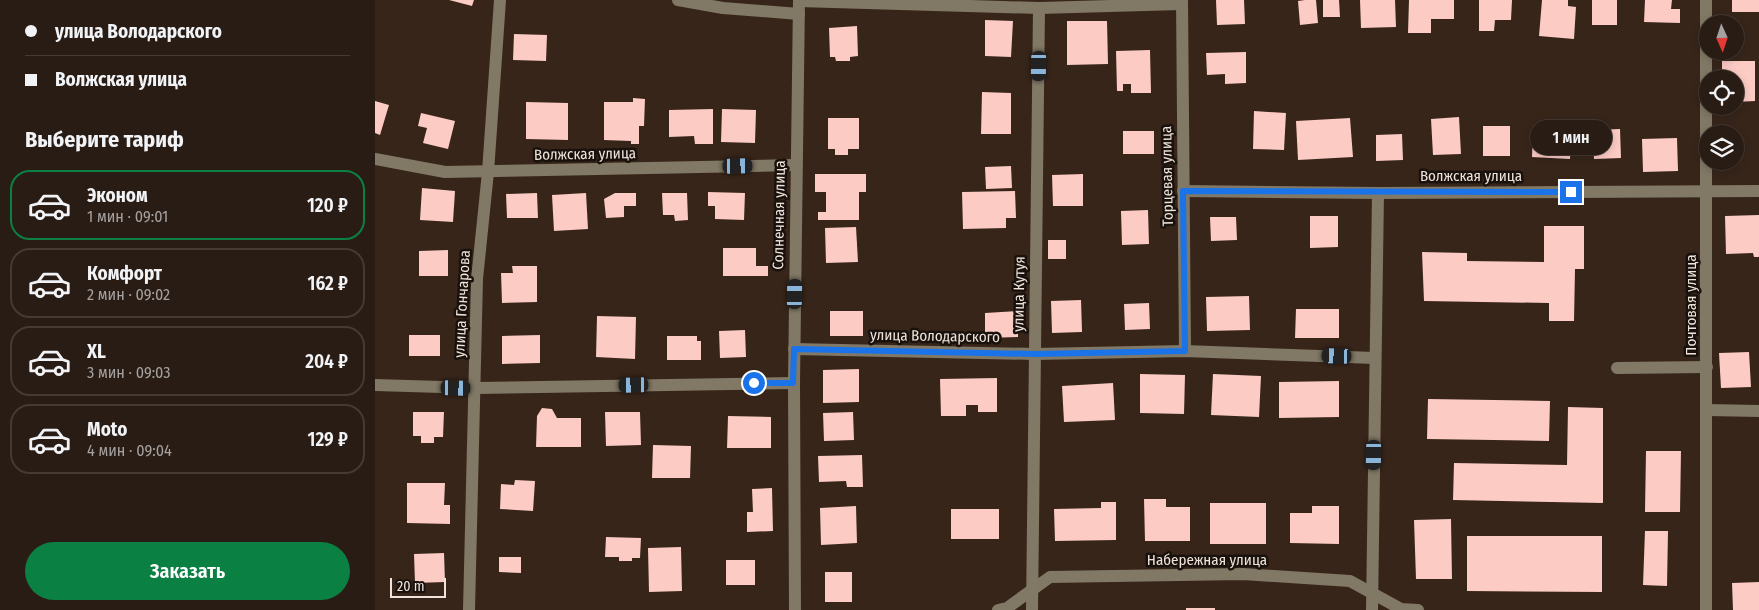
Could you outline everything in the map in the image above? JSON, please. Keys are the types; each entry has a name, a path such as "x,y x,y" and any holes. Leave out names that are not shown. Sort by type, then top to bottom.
{"street":[{"name":"улица Гончарова","path":"469,610 477,279 489,172 500,0"},
{"path":"678,0 723,8 799,14"},
{"path":"799,0 1039,8 1182,2"},
{"name":"Солнечная улица","path":"795,610 793,383 799,0"},
{"name":"Почтовая улица","path":"1706,0 1706,610"},
{"name":"Торцевая улица","path":"1182,2 1185,351"},
{"name":"улица Кутуя","path":"1032,610 1039,8"},
{"name":"Волжская улица","path":"375,159 445,172 796,165"},
{"name":"Волжская улица","path":"1183,191 1378,193 1759,191"},
{"path":"1372,610 1378,193"},
{"name":"улица Володарского","path":"794,349 1035,354 1185,351 1375,358"},
{"path":"1617,368 1707,367"},
{"path":"375,385 475,388 793,383"},
{"path":"1707,410 1759,411"},
{"name":"Набережная улица","path":"998,610 1007,608 1050,577 1243,574 1350,581 1401,609 1418,610"}],"building":[{"path":"449,0 474,0 472,6"},
{"path":"1216,0 1244,0 1245,24 1217,25"},
{"path":"1316,0 1318,23 1300,25 1298,1"},
{"path":"1323,0 1339,0 1340,17 1323,17"},
{"path":"1360,0 1395,0 1396,27 1361,28"},
{"path":"1409,0 1454,0 1454,19 1431,19 1431,33 1408,33"},
{"path":"1479,0 1512,0 1511,20 1495,20 1494,31 1479,31"},
{"path":"1542,0 1568,0 1568,6 1576,7 1574,39 1539,36"},
{"path":"1592,0 1617,0 1617,25 1592,25"},
{"path":"1645,0 1672,0 1671,9 1680,9 1680,23 1644,22"},
{"path":"1732,0 1759,0 1759,12 1732,12"},
{"path":"985,20 1013,21 1011,57 985,56"},
{"path":"1067,21 1107,21 1108,64 1067,65"},
{"path":"857,26 858,56 850,57 850,61 836,61 835,57 830,57 829,28"},
{"path":"514,34 547,35 546,61 513,60"},
{"path":"1150,50 1151,93 1131,93 1131,84 1123,84 1123,91 1117,91 1116,51"},
{"path":"1246,52 1246,83 1225,84 1225,74 1207,75 1206,53"},
{"path":"1722,61 1755,61 1755,101 1744,102 1744,70 1722,70"},
{"path":"982,92 1011,93 1011,134 981,134"},
{"path":"633,98 645,99 644,126 639,126 639,144 631,144 631,141 604,140 604,102 633,102"},
{"path":"375,101 389,105 380,135 375,133"},
{"path":"526,102 568,103 568,140 526,139"},
{"path":"713,109 713,144 695,144 694,136 669,137 669,110"},
{"path":"722,109 756,110 755,143 721,142"},
{"path":"1254,111 1286,113 1284,150 1253,149"},
{"path":"421,113 455,121 448,149 423,143 427,128 418,126"},
{"path":"1459,117 1461,154 1433,155 1431,119"},
{"path":"828,118 859,118 859,149 848,149 848,155 835,155 835,149 828,149"},
{"path":"1350,118 1353,157 1298,160 1296,121"},
{"path":"1483,126 1510,126 1510,156 1483,156"},
{"path":"1533,128 1572,130 1570,159 1532,157"},
{"path":"1620,129 1621,158 1594,159 1593,130"},
{"path":"1123,131 1154,131 1154,154 1123,154"},
{"path":"1402,134 1403,160 1376,161 1376,135"},
{"path":"1677,138 1678,171 1643,172 1642,139"},
{"path":"1011,166 1012,188 986,189 985,167"},
{"path":"815,174 866,174 866,192 859,192 859,220 818,220 818,212 826,212 826,192 815,192"},
{"path":"1083,174 1083,206 1053,206 1052,175"},
{"path":"422,188 455,191 453,222 420,220"},
{"path":"1015,191 1016,218 1006,218 1006,228 963,229 962,192"},
{"path":"708,192 745,193 744,220 715,219 715,206 708,206"},
{"path":"537,193 538,218 507,218 506,194"},
{"path":"586,193 588,229 554,231 552,195"},
{"path":"615,193 636,193 636,206 624,206 624,217 606,218 604,199"},
{"path":"662,193 687,193 688,220 675,221 674,215 663,215"},
{"path":"1148,210 1149,244 1122,245 1121,211"},
{"path":"1759,215 1759,257 1754,257 1753,253 1726,254 1725,216"},
{"path":"1310,216 1338,216 1338,247 1310,248"},
{"path":"1210,217 1236,217 1237,240 1211,241"},
{"path":"1544,226 1584,226 1584,269 1575,269 1574,321 1549,321 1549,303 1424,301 1422,252 1467,253 1467,261 1544,262"},
{"path":"856,227 858,262 826,263 825,228"},
{"path":"1048,240 1066,240 1066,259 1048,259"},
{"path":"723,248 756,248 756,266 768,266 768,276 723,276"},
{"path":"448,250 448,276 419,276 419,251"},
{"path":"512,266 537,266 537,302 502,303 501,273 513,273"},
{"path":"1249,296 1250,330 1207,331 1206,297"},
{"path":"1081,300 1082,332 1052,333 1051,301"},
{"path":"1149,303 1150,329 1125,330 1124,304"},
{"path":"1296,309 1339,309 1339,338 1295,338"},
{"path":"830,311 863,311 863,336 830,336"},
{"path":"1018,311 1018,337 985,338 985,313"},
{"path":"597,316 636,317 635,359 596,357"},
{"path":"745,330 746,357 720,358 719,331"},
{"path":"409,335 440,335 440,356 409,356"},
{"path":"540,335 540,363 502,364 502,336"},
{"path":"667,336 697,336 697,341 701,341 701,360 667,360"},
{"path":"1749,352 1751,387 1721,388 1719,353"},
{"path":"859,369 859,402 823,403 823,370"},
{"path":"1140,374 1185,375 1184,414 1140,413"},
{"path":"1213,374 1261,376 1259,417 1211,415"},
{"path":"997,378 997,412 978,412 978,405 966,405 966,416 941,416 940,379"},
{"path":"1339,381 1339,417 1279,418 1279,382"},
{"path":"1113,383 1115,420 1064,422 1062,386"},
{"path":"1428,399 1550,401 1549,441 1427,439"},
{"path":"1568,407 1603,408 1603,503 1453,500 1454,463 1567,465"},
{"path":"542,408 552,409 557,418 581,418 581,447 536,447 537,416"},
{"path":"413,412 444,412 443,437 434,437 434,443 421,443 421,436 413,436"},
{"path":"605,412 640,412 641,445 606,446"},
{"path":"853,412 854,440 824,441 823,413"},
{"path":"728,416 771,417 771,448 727,448"},
{"path":"653,445 691,446 690,478 652,478"},
{"path":"1646,451 1681,451 1680,512 1645,512"},
{"path":"862,455 863,487 847,487 846,481 819,482 818,456"},
{"path":"515,480 535,481 533,511 500,509 501,484 514,485"},
{"path":"407,483 445,483 444,505 450,505 450,524 407,523"},
{"path":"772,488 773,531 747,532 747,512 753,512 752,489"},
{"path":"1144,499 1166,499 1166,507 1190,507 1190,541 1145,541"},
{"path":"1101,502 1116,502 1116,540 1055,541 1054,509 1101,508"},
{"path":"1210,503 1266,503 1266,544 1210,544"},
{"path":"856,506 857,543 821,545 820,508"},
{"path":"1312,506 1339,506 1339,544 1290,543 1290,513 1312,513"},
{"path":"951,509 999,509 999,539 951,539"},
{"path":"1451,519 1452,579 1416,579 1414,520"},
{"path":"1645,531 1668,531 1667,586 1643,585"},
{"path":"1467,536 1602,536 1602,592 1467,591"},
{"path":"606,537 641,538 640,558 632,558 632,561 619,561 619,557 605,557"},
{"path":"681,547 682,591 649,592 648,548"},
{"path":"444,553 445,582 415,583 414,554"},
{"path":"499,557 521,557 521,573 499,572"},
{"path":"726,560 755,560 755,585 726,585"},
{"path":"825,572 852,572 852,602 825,602"},
{"path":"1759,582 1759,610 1733,610 1732,583"},
{"path":"1186,608 1215,608 1215,610 1186,610"}],"route":[{"path":"754,383 793,383 794,349 1035,354 1185,351 1183,191 1571,192"}]}
